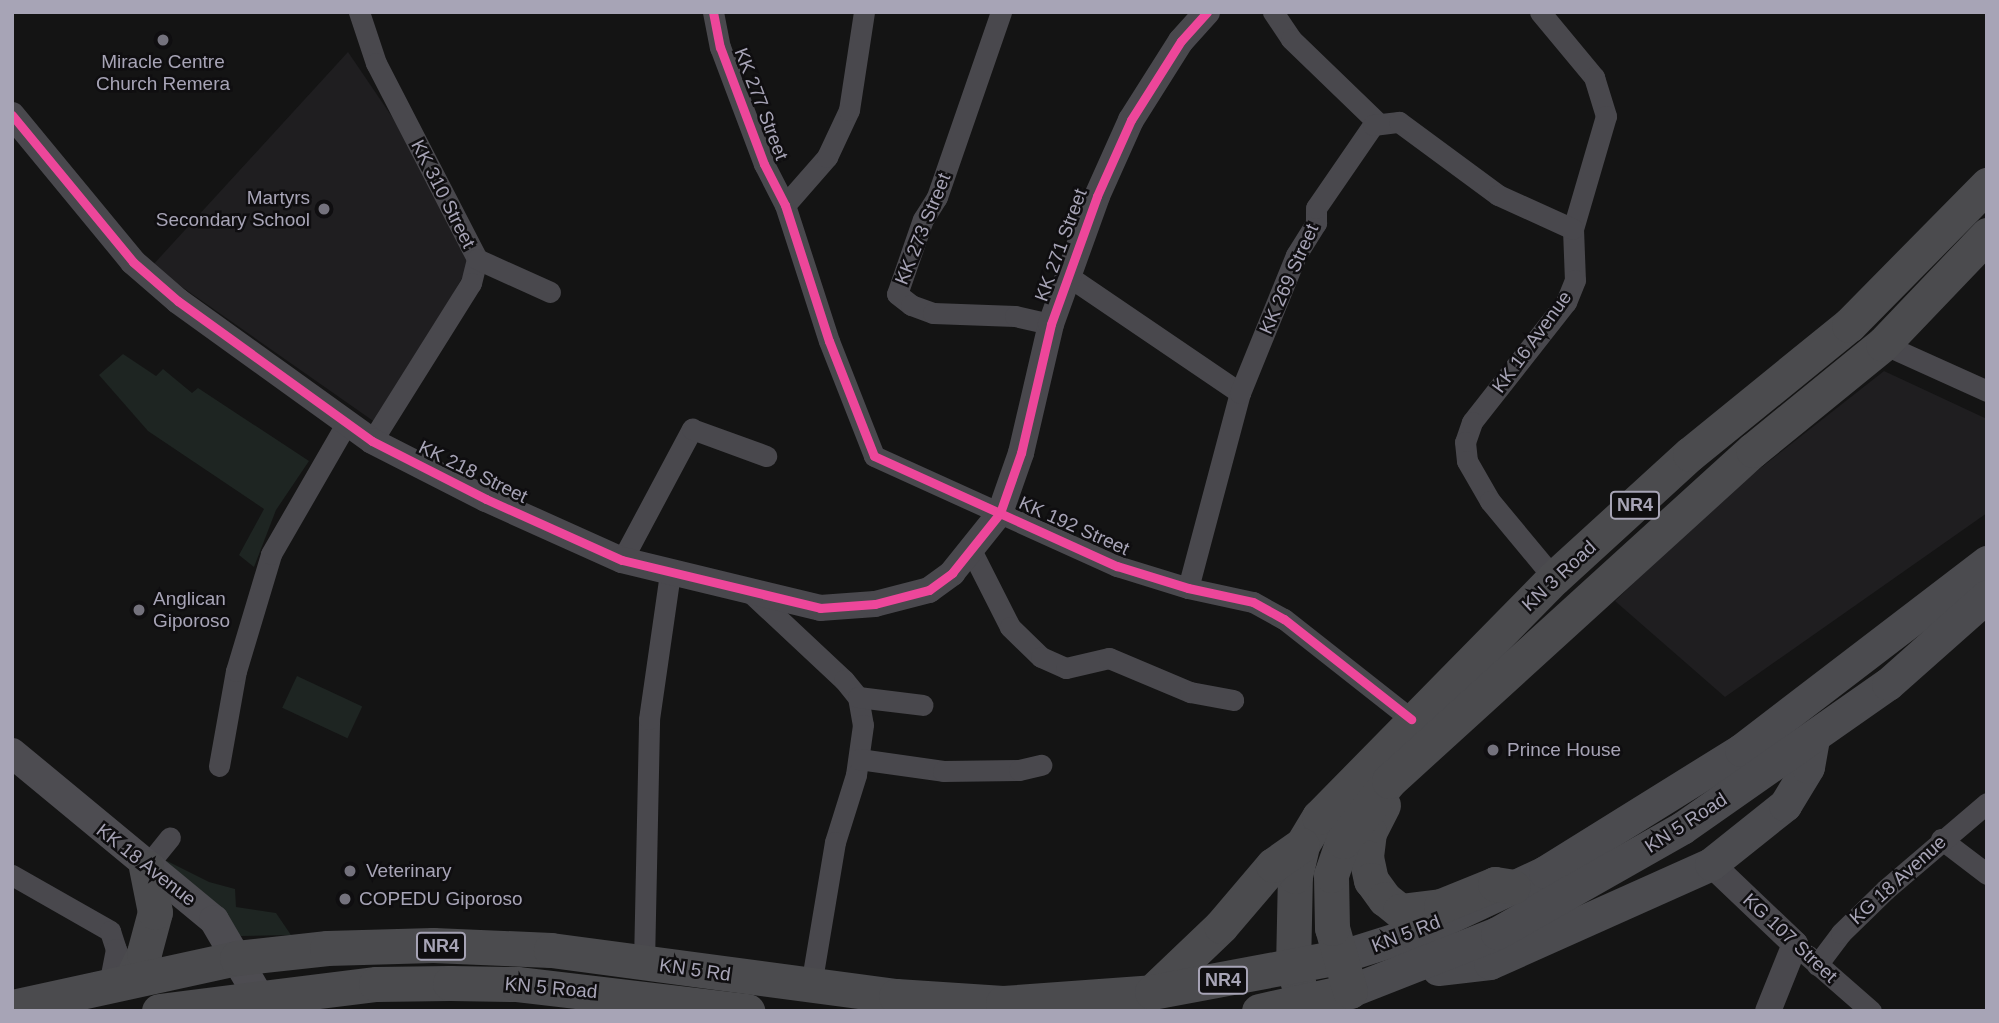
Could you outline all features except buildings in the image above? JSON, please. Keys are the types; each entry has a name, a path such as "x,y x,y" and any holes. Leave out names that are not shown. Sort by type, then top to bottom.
{"highway":[{"name":"KN 3 Road","path":"1293,968 1292,913 1302,845 1318,817 1411,719 1555,578 1690,454 1856,318 1987,185"},
{"name":"KN 3 Road","path":"1339,957 1332,928 1335,859 1343,841 1389,781 1753,450 1883,344 1987,234"},
{"path":"1856,318 1883,344"},
{"path":"1389,781 1379,818 1369,832 1366,857 1371,880 1385,899 1400,911 1421,911 1495,884 1513,887"},
{"path":"1152,992 1221,926 1273,865 1302,845"},
{"path":"120,983 145,953 155,912 146,867"},
{"name":"KN 5 Rd","path":"237,958 327,948 433,945 551,950 811,986 1003,1003 1152,992"},
{"name":"KN 5 Rd","path":"1293,968 1339,957"},
{"name":"NR4","path":"1259,1011 1350,991 1339,957"},
{"name":"NR4","path":"12,1007 237,958"},
{"name":"NR4","path":"1152,992 1293,968 1304,1003"},
{"name":"KN 5 Road","path":"354,987 517,984 747,1011"},
{"path":"324,1011 354,987"},
{"name":"NR4","path":"159,1011 263,1004 354,987"}],"main road":[{"name":"KN 5 Road","path":"1513,887 1545,872 1741,750 1987,562"},
{"name":"KN 5 Road","path":"1350,991 1411,970 1497,933 1682,828 1814,739 1888,684 1987,596"},
{"path":"1411,970 1490,963 1711,864 1785,805 1808,767 1814,739"},
{"name":"KK 18 Avenue","path":"12,752 146,867 214,920 263,1004"},
{"name":"KN 5 Rd","path":"1339,957 1415,933 1513,887"}],"street":[{"name":"KK 310 Street","path":"359,12 376,63 477,259 471,283 372,441"},
{"name":"KK 277 Street","path":"713,12 720,47 759,151 785,205"},
{"path":"785,205 827,157 849,110 864,12"},
{"name":"KK 273 Street","path":"1001,12 937,197 923,219 897,294 911,305 933,313 1015,316 1051,324"},
{"name":"KK 271 Street","path":"1000,513 1021,453 1051,324 1132,120 1181,41 1207,12"},
{"path":"1273,12 1291,39 1378,123 1399,122 1499,195 1573,229"},
{"name":"KK 16 Avenue","path":"1539,12 1594,76 1606,116 1573,229 1575,280 1566,302 1472,422 1465,442 1467,461 1490,501 1555,578"},
{"name":"KK 218 Street","path":"12,115 133,262 345,426 622,560 752,594 820,608 876,604 929,590 971,550 1000,513"},
{"name":"KK 269 Street","path":"1188,588 1240,393 1296,255 1316,223 1316,208 1364,135 1378,123"},
{"name":"KK 192 Street","path":"785,205 829,341 874,456 1117,566 1188,588 1253,602 1284,619 1411,719"},
{"path":"477,259 550,292"},
{"path":"1068,276 1240,393"},
{"path":"1883,344 1987,391"},
{"path":"219,766 236,671 271,554 345,426"},
{"path":"622,560 692,429 766,456"},
{"path":"971,550 1010,627 1041,657 1066,668 1109,658 1189,692 1233,700"},
{"path":"644,963 649,719 670,573"},
{"path":"752,594 829,664 858,697 863,725 859,759 835,842 811,986"},
{"path":"858,697 923,705"},
{"path":"859,759 952,771 1019,771 1041,765"},
{"name":"KG 18 Avenue","path":"1817,965 1841,933 1941,839 1987,803"},
{"path":"146,867 170,837"},
{"path":"1941,839 1987,874"},
{"name":"KG 107 Street","path":"1711,864 1817,965 1871,1011"},
{"path":"12,875 110,931 116,949 120,983"},
{"path":"1768,1011 1795,944"}],"shaded area":[{"name":"Martyrs Secondary School","path":"348,52 418,155 470,264 379,425 152,266"},
{"path":"123,354 156,376 163,369 192,393 198,388 309,461 276,510 254,567 239,555 264,509 148,431 99,375"},
{"path":"1884,371 1987,419 1987,513 1725,697 1615,601 1716,503"},
{"path":"297,676 362,706 347,738 282,708"},
{"path":"167,861 209,882 235,889 236,907 276,913 291,935 241,936 214,920 155,874"}],"cycle path":[{"path":"713,12 720,47 764,164 785,205 829,341 874,456 1117,566 1188,588 1253,602 1284,619 1411,719"},
{"path":"12,115 133,262 178,301 372,441 486,499 622,560 820,608 875,604 929,590 952,573 1000,513 1021,453 1051,324 1097,196 1131,120 1181,41 1207,12"}],"place":[{"name":"Miracle Centre Church Remera","path":"163,40"},
{"name":"Martyrs Secondary School","path":"324,209"},
{"name":"Anglican Giporoso","path":"139,610"},
{"name":"Prince House","path":"1493,750"},
{"name":"Veterinary","path":"350,871"},
{"name":"COPEDU Giporoso","path":"345,899"}]}
